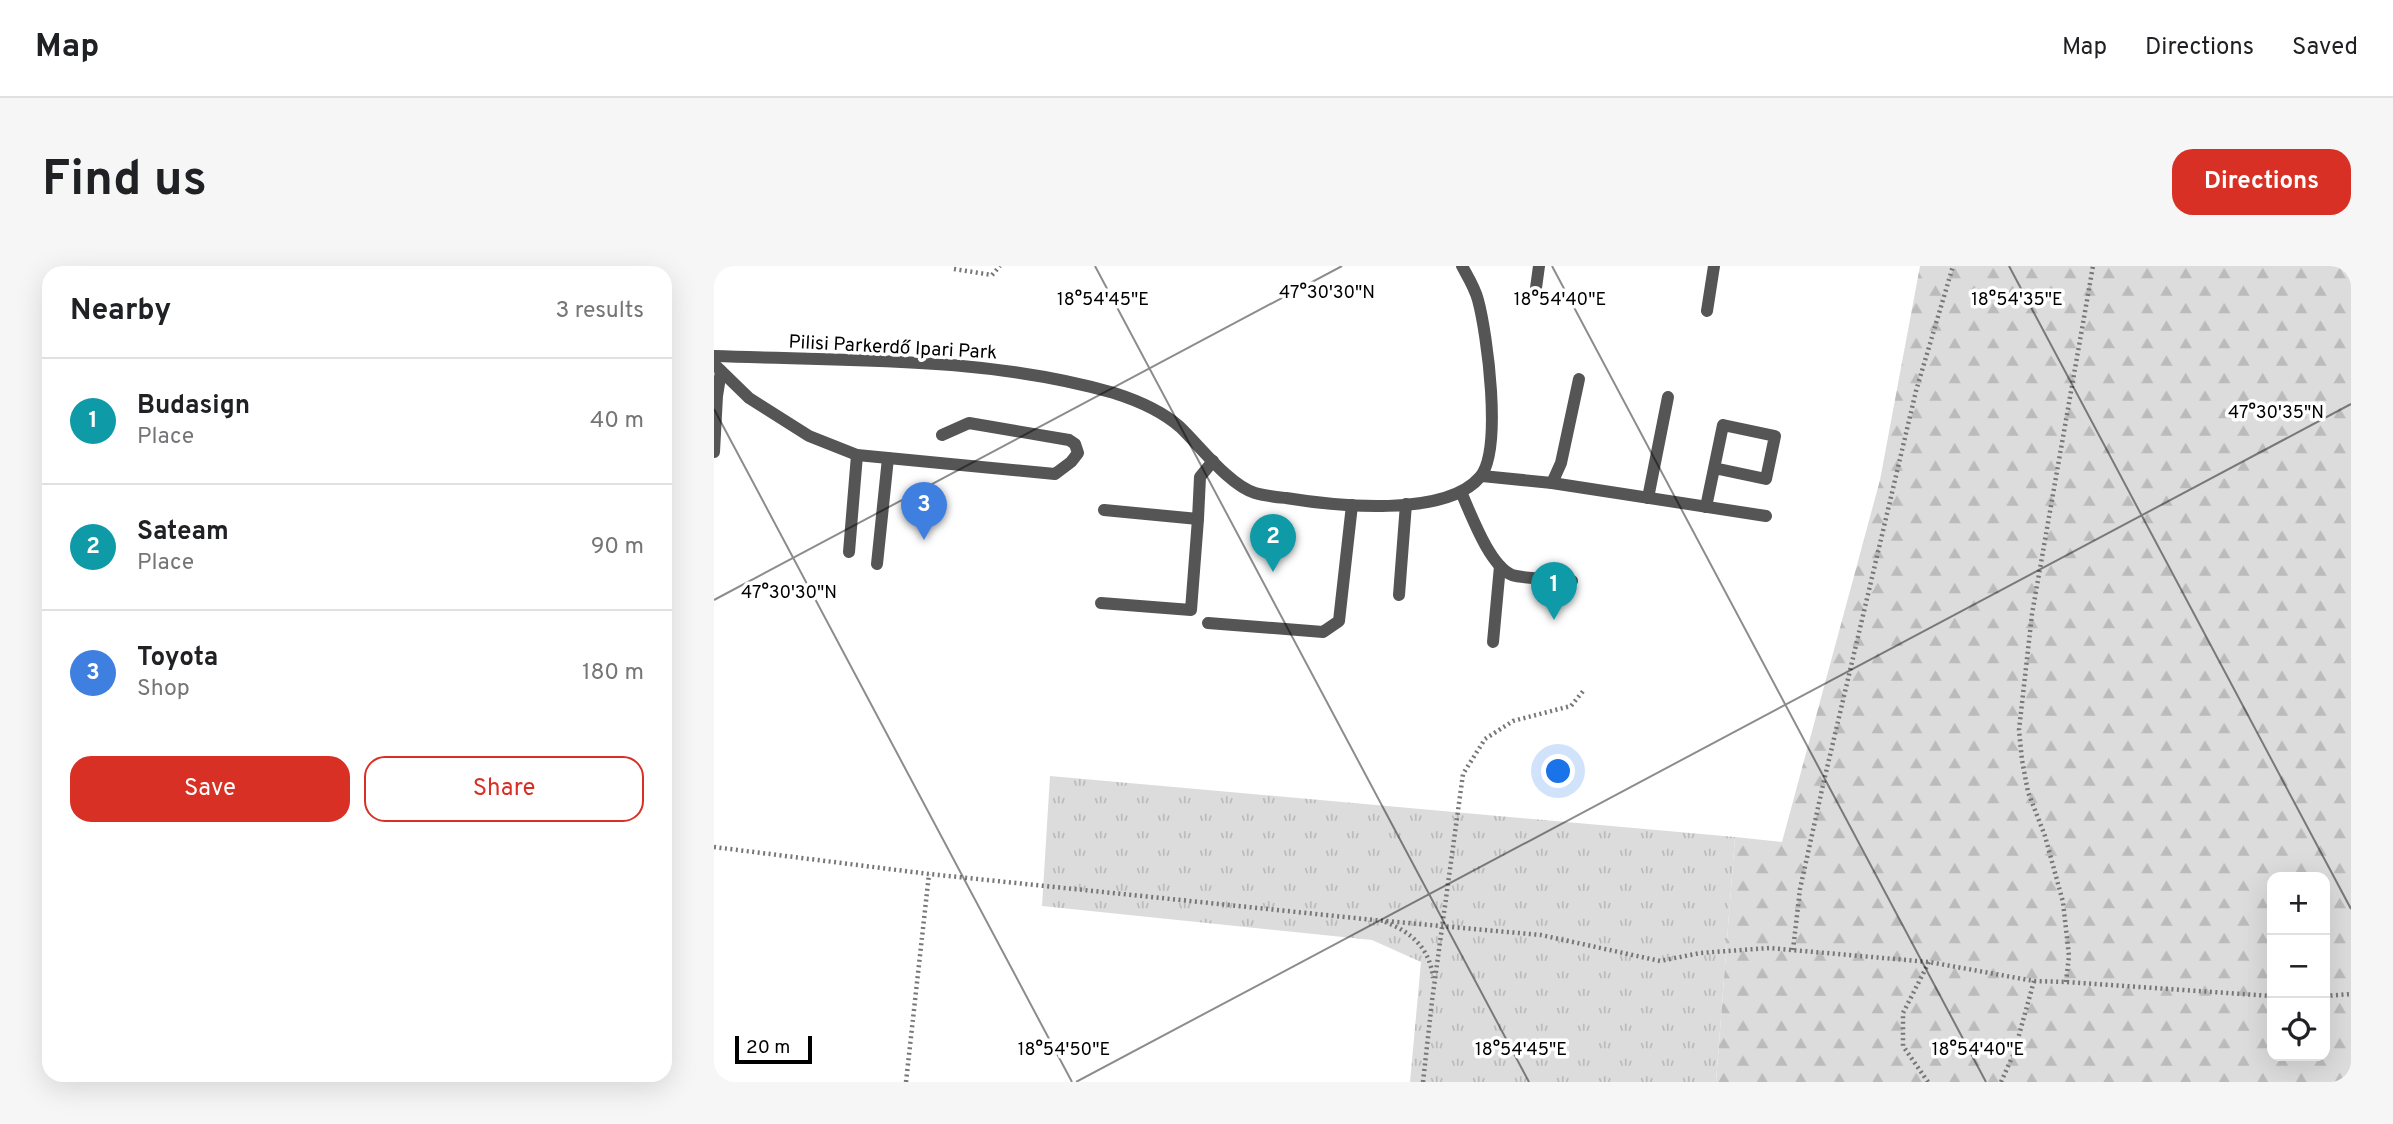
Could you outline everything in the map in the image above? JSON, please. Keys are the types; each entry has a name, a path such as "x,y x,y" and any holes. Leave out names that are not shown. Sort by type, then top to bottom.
{"lane":[{"path":"1462,266 1478,298 1489,362 1490,447 1482,476 1552,483 1766,516"},
{"path":"1536,288 1539,266"},
{"path":"1707,311 1714,266"},
{"name":"Pilisi Parkerdő Ipari Park","path":"714,356 951,365 1018,373 1115,393 1147,406 1177,425 1226,475 1253,493 1322,504 1378,507 1422,503 1461,492 1482,476"},
{"path":"714,452 718,367"},
{"path":"718,367 749,398 809,436 857,455 1055,474 1071,463 1078,453 1075,444 1069,440 969,423 942,435"},
{"path":"1552,483 1561,463 1579,379"},
{"path":"1648,498 1668,397"},
{"path":"1706,507 1714,468 1723,425 1775,436 1766,479 1714,468"},
{"path":"849,552 857,455"},
{"path":"877,564 888,458"},
{"path":"1101,603 1191,610 1200,477 1213,461"},
{"path":"1461,492 1489,551 1500,566 1512,575 1572,581"},
{"path":"1399,595 1406,504"},
{"path":"1208,623 1323,632 1339,621 1352,505"},
{"path":"1104,510 1198,519"},
{"path":"1493,642 1500,566"}],"path":[{"path":"954,269 992,275 1000,266"},
{"path":"1793,950 1800,888 1828,760 1916,391 1952,266"},
{"path":"2066,982 2069,956 2063,902 2045,836 2028,792 2019,730 2032,614 2094,266"},
{"path":"1423,1082 1463,774 1485,739 1513,721 1571,706 1584,690"},
{"path":"714,847 929,874 1374,920 1541,934 1660,961 1714,952 1769,948 1929,962 2034,981 2267,996"},
{"path":"906,1082 929,874"},
{"path":"1374,920 1399,928 1420,944 1432,969 1432,1001"},
{"path":"1928,1082 1903,1046 1903,1013 1929,962"},
{"path":"2001,1082 2014,1053 2034,981"},
{"path":"2330,996 2351,994"}],"green space":[{"path":"1920,266 2351,266 2351,1082 1716,1082 1735,837 1782,842 1880,480"},
{"path":"1050,776 1735,837 1716,1082 1410,1082 1421,962 1372,940 1042,906"}],"place":[{"name":"Toyota","path":"924,540"},
{"name":"Sateam","path":"1273,572"},
{"name":"Budasign","path":"1554,620"}]}
